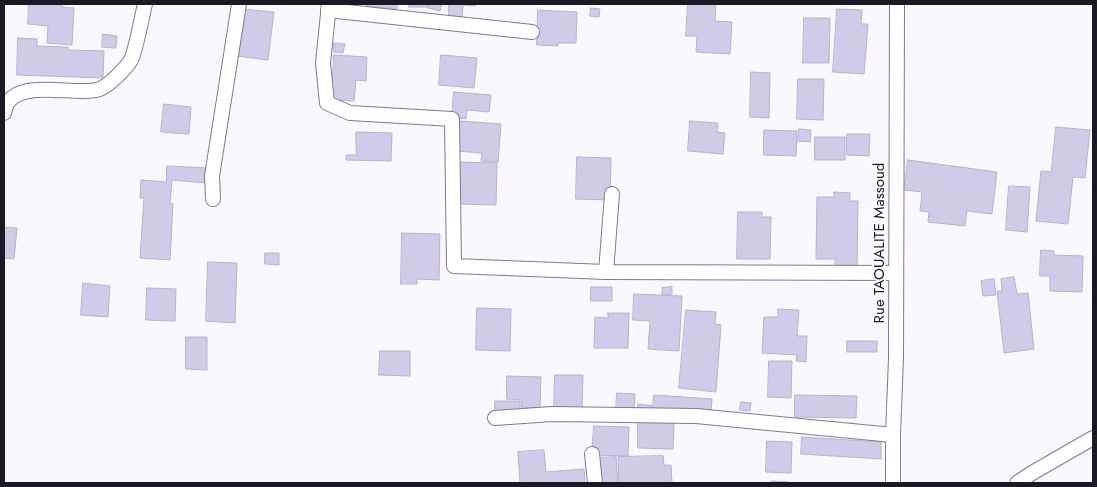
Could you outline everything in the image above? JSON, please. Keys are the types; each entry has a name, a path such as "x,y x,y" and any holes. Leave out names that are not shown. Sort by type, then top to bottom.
{"street":[{"path":"4,112 8,102 21,93 47,89 99,90 119,74 132,58 145,4"},
{"path":"213,199 212,176 239,4"},
{"name":"Rue TAOUALITE Massoud","path":"893,483 892,435 896,358 897,4"},
{"path":"532,32 329,7 322,63 327,103 350,113 452,118 454,266 606,272 896,273"},
{"path":"606,272 612,194"},
{"path":"495,418 552,414 696,416 892,435"},
{"path":"1017,483 1093,438"},
{"path":"592,454 595,483"}],"building":[{"path":"29,4 62,4 62,7 74,8 72,45 47,43 48,26 28,24"},
{"path":"367,4 397,4 397,9 367,6"},
{"path":"409,4 428,4 428,7 409,7"},
{"path":"429,4 442,4 440,11 428,8"},
{"path":"449,4 475,4 475,6 463,5 462,18 449,17"},
{"path":"688,4 716,4 715,21 732,22 730,54 696,52 697,36 686,36"},
{"path":"591,8 600,9 599,17 590,16"},
{"path":"243,9 274,12 268,60 237,56"},
{"path":"837,9 862,10 861,24 868,24 864,74 833,72"},
{"path":"538,10 577,12 576,43 558,43 558,46 537,45"},
{"path":"804,18 830,18 829,63 803,63"},
{"path":"103,34 117,36 116,48 102,47"},
{"path":"18,38 37,39 37,46 68,47 68,50 104,51 103,78 17,75"},
{"path":"334,43 345,44 343,53 334,52"},
{"path":"334,55 367,57 366,81 356,80 354,101 332,100"},
{"path":"441,55 477,58 474,88 439,85"},
{"path":"751,72 770,73 769,118 750,117"},
{"path":"798,79 824,79 823,120 797,119"},
{"path":"454,92 491,95 489,112 467,110 466,119 452,117"},
{"path":"164,104 191,107 189,134 161,132"},
{"path":"460,121 501,124 498,162 481,161 482,153 457,151"},
{"path":"690,121 718,123 717,132 725,133 723,154 688,151"},
{"path":"1056,127 1090,130 1085,178 1073,177 1068,224 1036,221 1041,171 1051,172"},
{"path":"799,129 811,130 810,142 798,141"},
{"path":"764,130 797,131 796,156 764,155"},
{"path":"356,132 392,133 391,161 346,160 346,155 356,155"},
{"path":"847,134 870,134 869,156 847,155"},
{"path":"815,137 845,137 845,160 815,160"},
{"path":"577,157 611,158 610,200 576,199"},
{"path":"908,160 997,172 992,214 967,211 965,226 928,222 929,212 920,211 922,192 904,190"},
{"path":"458,162 497,163 496,205 458,204"},
{"path":"167,166 208,168 207,183 172,180 170,203 173,204 170,260 140,258 144,198 140,198 141,180 166,182"},
{"path":"1009,186 1030,187 1027,232 1006,230"},
{"path":"834,192 850,193 850,201 858,201 857,268 835,268 835,259 816,259 817,197 834,197"},
{"path":"738,212 762,212 762,217 771,217 770,259 737,259"},
{"path":"4,227 17,228 14,259 4,258"},
{"path":"402,233 440,234 439,280 417,279 417,284 401,284"},
{"path":"1041,250 1054,251 1054,255 1083,256 1082,292 1050,291 1050,276 1040,276"},
{"path":"265,253 279,253 279,265 265,264"},
{"path":"208,262 237,263 235,323 206,321"},
{"path":"1014,277 1017,294 1028,293 1034,349 1004,353 997,291 1002,291 1001,279"},
{"path":"994,279 996,295 983,296 981,281"},
{"path":"83,283 110,286 108,317 81,315"},
{"path":"591,287 612,287 612,301 591,301"},
{"path":"672,287 672,294 662,295 662,288"},
{"path":"147,288 176,289 175,321 146,320"},
{"path":"634,294 682,296 679,351 648,349 650,321 633,320"},
{"path":"477,308 511,309 510,351 476,350"},
{"path":"778,309 799,310 797,336 807,336 806,362 796,361 797,355 762,353 764,317 778,317"},
{"path":"686,310 716,312 715,324 721,325 716,392 679,388"},
{"path":"608,313 629,313 628,348 594,348 595,317 608,318"},
{"path":"186,337 207,337 207,370 186,369"},
{"path":"847,341 877,341 877,352 847,352"},
{"path":"380,351 410,351 410,376 379,375"},
{"path":"769,361 792,361 791,398 768,397"},
{"path":"555,375 583,375 582,409 554,409"},
{"path":"507,376 541,377 540,408 521,407 522,400 507,399"},
{"path":"617,393 635,394 634,412 616,412"},
{"path":"654,395 712,399 711,413 653,410"},
{"path":"795,395 857,396 856,418 795,417"},
{"path":"495,401 520,401 520,414 495,413"},
{"path":"741,402 751,403 750,411 740,410"},
{"path":"638,404 653,406 653,410 638,408"},
{"path":"638,422 674,423 673,449 638,448"},
{"path":"594,426 629,427 628,456 592,455"},
{"path":"802,437 881,442 881,459 801,454"},
{"path":"767,441 792,442 791,473 766,472"},
{"path":"544,450 546,472 584,469 585,483 520,483 518,452"},
{"path":"663,456 664,465 671,465 672,483 619,483 618,457"},
{"path":"616,457 618,483 597,483 595,458"},
{"path":"772,481 789,482 772,483"}]}
